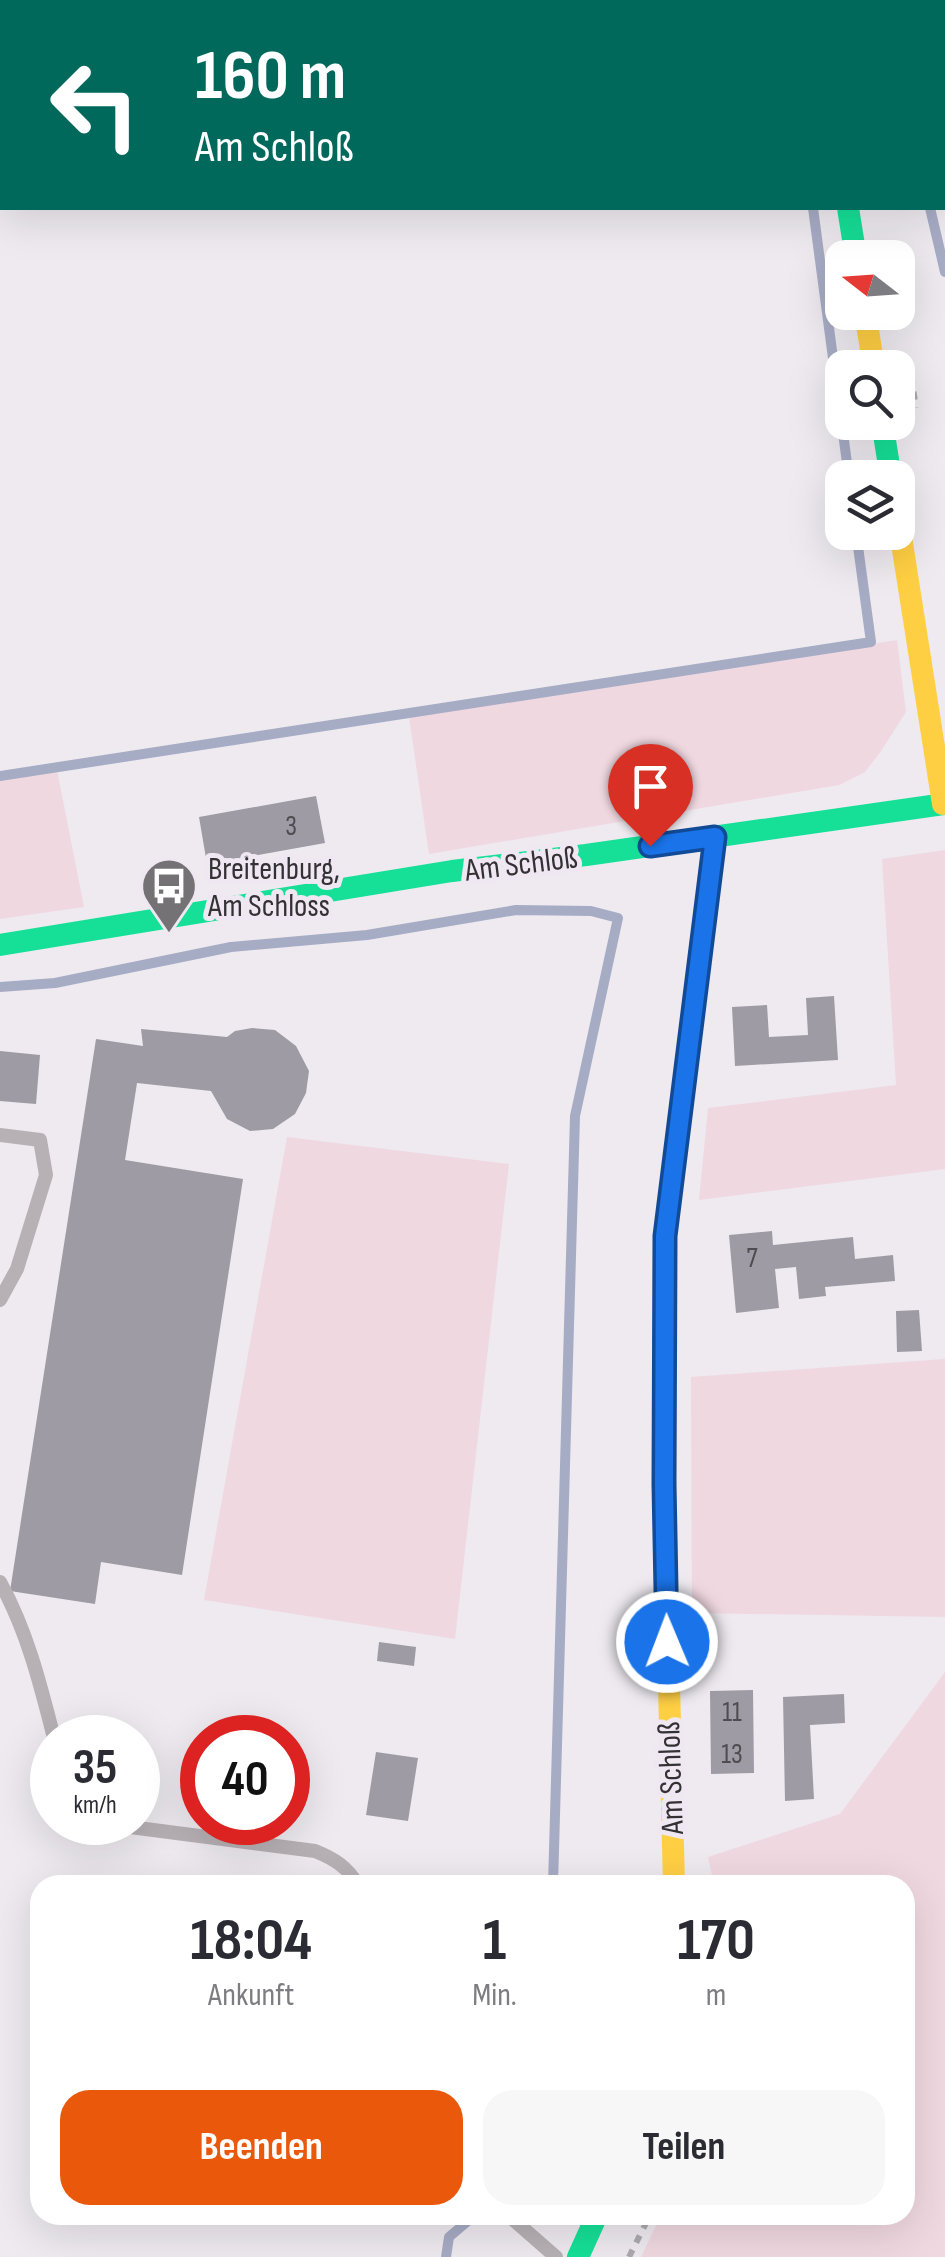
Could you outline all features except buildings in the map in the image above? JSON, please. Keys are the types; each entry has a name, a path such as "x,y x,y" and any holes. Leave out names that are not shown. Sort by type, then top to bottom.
{"main road":[{"path":"848,210 853,240"},
{"path":"715,837 944,804 903,550"},
{"name":"Am Schloß","path":"0,945 452,871 715,837 665,1236 664,1484 674,1875"},
{"path":"578,2257 592,2225"}],"lane":[{"path":"0,1135 40,1140 46,1175 17,1269 0,1300"},
{"path":"0,1582 36,1664 48,1715"},
{"path":"160,1831 315,1852 333,1858 351,1875"},
{"path":"519,2225 556,2257"}],"path":[{"path":"629,2257 645,2225"}],"shaded area":[{"path":"897,640 906,712 865,772 839,785 429,854 409,717"},
{"path":"57,770 84,907 0,919 0,779"},
{"path":"945,850 945,1169 699,1200 708,1108 896,1085 882,859"},
{"path":"287,1137 509,1164 455,1639 204,1600"},
{"path":"945,1359 945,1617 692,1613 691,1377"},
{"path":"945,1672 945,2257 641,2257 656,2225 915,2225 915,1875 712,1875 708,1857 840,1814"}],"waterway":[{"path":"813,210 847,460"},
{"path":"930,210 945,272"},
{"path":"0,776 871,642 858,550"},
{"path":"0,987 55,983 231,947 367,935 516,910 591,911 618,918 575,1116 553,1875"},
{"path":"446,2257 449,2237 463,2225"}],"traffic: fast":[{"path":"848,210 853,240"},
{"path":"885,440 888,460"},
{"path":"0,945 452,871 945,804"},
{"path":"578,2257 592,2225"}],"traffic: slow":[{"path":"868,330 871,350"},
{"path":"903,550 943,804"},
{"path":"665,1304 664,1484 674,1875"}],"traffic: jam":[{"path":"665,1304 665,1236 715,837"}],"place":[{"name":"Breitenburg, Am Schloss","path":"169,935"}],"route":[{"path":"650,846 715,837 665,1236 667,1642"}]}
